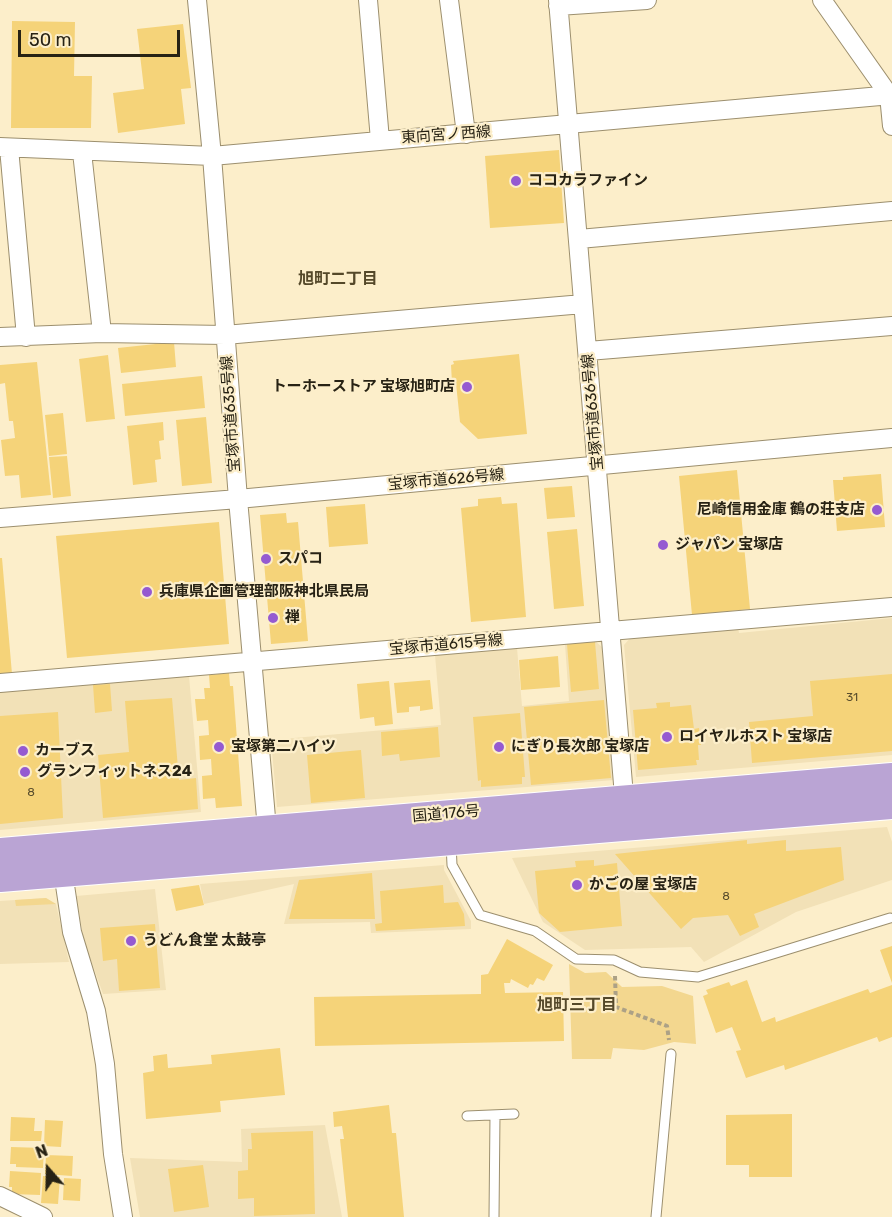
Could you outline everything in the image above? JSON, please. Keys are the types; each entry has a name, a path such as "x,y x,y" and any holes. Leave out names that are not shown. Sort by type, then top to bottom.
{"highway":[{"name":"国道176号","path":"0,877 451,839 625,812 892,778"},
{"name":"国道176号","path":"0,853 267,829 625,812 892,804"}],"street":[{"name":"宝塚市道635号線","path":"197,0 212,156 238,499 267,829"},
{"path":"368,0 380,140"},
{"path":"449,0 466,134"},
{"path":"558,3 647,0"},
{"path":"822,0 890,95 892,126"},
{"name":"宝塚市道636号線","path":"558,3 612,630 625,812"},
{"name":"東向宮ノ西線","path":"5,147 212,156 380,140 569,126 890,95"},
{"path":"5,147 26,337"},
{"path":"82,152 102,333"},
{"path":"579,239 892,211"},
{"path":"0,337 102,333 225,335 583,304"},
{"path":"588,351 892,326"},
{"name":"宝塚市道626号線","path":"0,518 238,499 892,438"},
{"name":"宝塚市道615号線","path":"0,683 892,607"},
{"path":"63,872 72,932 96,1011 105,1065 113,1154 123,1217"},
{"path":"0,1196 43,1217"}],"lane":[{"path":"451,839 452,865 480,915 535,931 576,959 614,960 640,972 698,977 890,918"},
{"path":"656,1217 671,1054"},
{"path":"467,1116 514,1114"},
{"path":"494,1217 495,1115"}],"path":[{"path":"614,960 616,1007 667,1026 671,1054"}],"shaded area":[{"path":"892,618 892,755 636,777 624,645 632,636 738,627 739,633"},
{"path":"595,641 603,648 614,780 277,807 271,740 441,725 435,655 517,648 522,706 569,701 565,644"},
{"path":"189,676 201,812 0,830 0,691"},
{"path":"887,827 892,842 892,880 796,912 704,962 691,947 585,950 543,922 512,858"},
{"path":"444,865 444,870 471,921 471,929 371,933 370,922 284,924 294,884 204,904 200,884"},
{"path":"155,889 166,990 103,994 84,941 76,896"},
{"path":"46,898 56,904 69,962 0,964 0,901"},
{"path":"46,898 56,904 16,906 15,900"},
{"path":"569,964 585,973 606,972 622,987 662,986 693,996 696,1044 674,1042 644,1050 613,1048 611,1059 572,1059"},
{"path":"325,1125 342,1217 140,1217 130,1158 242,1162 241,1129"}],"building":[{"path":"12,21 75,22 74,76 92,76 91,128 11,128"},
{"path":"183,24 191,88 181,89 185,124 118,133 113,93 144,89 137,29"},
{"path":"559,150 564,223 490,228 485,156"},
{"path":"174,342 176,367 121,373 118,348"},
{"path":"519,354 527,434 478,439 460,422 456,383 452,383 451,365 454,364 453,361"},
{"path":"108,355 115,419 86,422 79,359"},
{"path":"37,362 51,495 21,498 19,475 5,476 1,440 15,438 13,421 9,421 5,383 0,384 0,365"},
{"path":"202,376 205,408 125,416 122,384"},
{"path":"63,413 67,454 49,456 45,415"},
{"path":"206,417 212,483 182,486 176,420"},
{"path":"163,422 164,440 159,441 161,459 155,460 157,482 133,485 127,426"},
{"path":"67,456 71,496 53,498 49,457"},
{"path":"737,470 750,609 692,615 679,476"},
{"path":"881,474 885,527 837,531 833,480"},
{"path":"572,486 575,517 547,519 544,488"},
{"path":"501,497 502,504 517,503 526,617 471,622 461,508 478,506 478,499"},
{"path":"365,504 368,544 329,547 326,507"},
{"path":"286,513 287,523 298,522 308,641 271,644 260,515"},
{"path":"219,522 229,644 67,658 56,536"},
{"path":"577,529 584,606 554,609 547,532"},
{"path":"0,558 2,558 12,674 0,675"},
{"path":"595,642 599,689 571,692 567,644"},
{"path":"558,656 560,687 521,690 519,660"},
{"name":"宝塚第二ハイツ","path":"229,673 230,686 233,686 242,806 216,808 215,798 203,799 202,776 212,775 211,759 200,760 199,736 209,735 208,720 197,721 195,699 205,699 204,688 210,688 209,675"},
{"path":"892,674 892,751 752,763 749,722 813,716 810,681"},
{"path":"430,680 433,709 420,711 420,706 409,707 409,712 397,713 394,683"},
{"path":"389,681 393,724 375,726 374,717 360,719 357,684"},
{"path":"110,684 112,711 95,713 93,685"},
{"path":"172,698 179,780 196,778 198,809 103,818 98,755 129,752 125,701"},
{"path":"604,700 611,778 531,785 524,707"},
{"name":"ロイヤルホスト 宝塚店","path":"670,702 670,707 691,705 694,729 699,728 701,745 698,745 697,765 638,770 633,710 657,708 656,703"},
{"path":"58,712 63,818 0,824 0,716"},
{"name":"にぎり長次郎 宝塚店","path":"520,713 525,777 522,777 522,784 481,787 481,780 478,781 473,717"},
{"path":"438,727 440,757 400,761 399,754 382,756 381,732"},
{"path":"361,750 365,798 311,803 307,755"},
{"path":"747,840 747,844 786,840 786,851 841,847 844,880 754,914 759,927 740,936 728,915 693,918 681,929 615,854"},
{"name":"かごの屋 宝塚店","path":"594,860 594,866 617,863 622,926 560,932 539,913 535,871 576,867 575,861"},
{"path":"372,873 375,919 289,919 299,880"},
{"path":"199,885 204,905 176,911 171,889"},
{"path":"443,885 444,903 458,902 464,914 465,926 376,931 375,924 382,923 380,891"},
{"path":"155,924 160,988 119,991 117,959 103,961 100,928"},
{"path":"507,939 553,965 544,981 537,978 528,988 511,979 510,983 504,983 505,993 563,992 564,1041 315,1046 314,997 481,994 481,975 488,974"},
{"path":"892,946 892,983 880,950"},
{"path":"747,980 762,1022 775,1017 776,1022 868,989 870,993 892,985 892,1037 879,1042 877,1037 785,1070 784,1065 746,1078 736,1051 741,1050 732,1027 716,1033 703,996 708,994 706,990 729,982 731,986"},
{"path":"280,1048 285,1095 220,1101 221,1112 146,1119 143,1073 154,1071 153,1056 167,1054 168,1068 212,1064 211,1055"},
{"path":"389,1105 392,1133 396,1133 404,1217 348,1217 340,1139 344,1139 342,1126 334,1127 333,1112"},
{"path":"792,1114 792,1177 749,1177 749,1165 726,1165 726,1115"},
{"path":"11,1117 35,1118 34,1131 42,1131 41,1141 10,1141"},
{"path":"45,1120 63,1121 61,1147 44,1146"},
{"path":"313,1131 315,1214 254,1216 254,1198 238,1199 238,1171 248,1170 248,1149 252,1149 251,1133"},
{"path":"11,1147 44,1148 43,1168 16,1167 16,1164 10,1164"},
{"path":"46,1155 73,1156 72,1176 45,1174"},
{"path":"203,1165 209,1207 174,1212 168,1169"},
{"path":"10,1171 41,1173 40,1195 12,1194 12,1187 9,1187"},
{"path":"43,1176 60,1177 58,1204 41,1203"},
{"path":"64,1178 81,1179 80,1201 63,1200"}],"place":[{"name":"ココカラファイン","path":"516,181"},
{"name":"トーホーストア 宝塚旭町店","path":"467,387"},
{"name":"尼崎信用金庫 鶴の荘支店","path":"877,510"},
{"name":"ジャパン 宝塚店","path":"663,545"},
{"name":"スパコ","path":"266,559"},
{"name":"兵庫県企画管理部阪神北県民局","path":"147,592"},
{"name":"禅","path":"273,618"},
{"name":"ロイヤルホスト 宝塚店","path":"667,737"},
{"name":"宝塚第二ハイツ","path":"219,747"},
{"name":"にぎり長次郎 宝塚店","path":"499,747"},
{"name":"カーブス","path":"23,751"},
{"name":"グランフィットネス24","path":"25,772"},
{"name":"かごの屋 宝塚店","path":"577,885"},
{"name":"うどん食堂 太鼓亭","path":"131,941"}],"district":[{"name":"旭町二丁目","path":"338,279"},
{"name":"旭町三丁目","path":"577,1005"}]}
